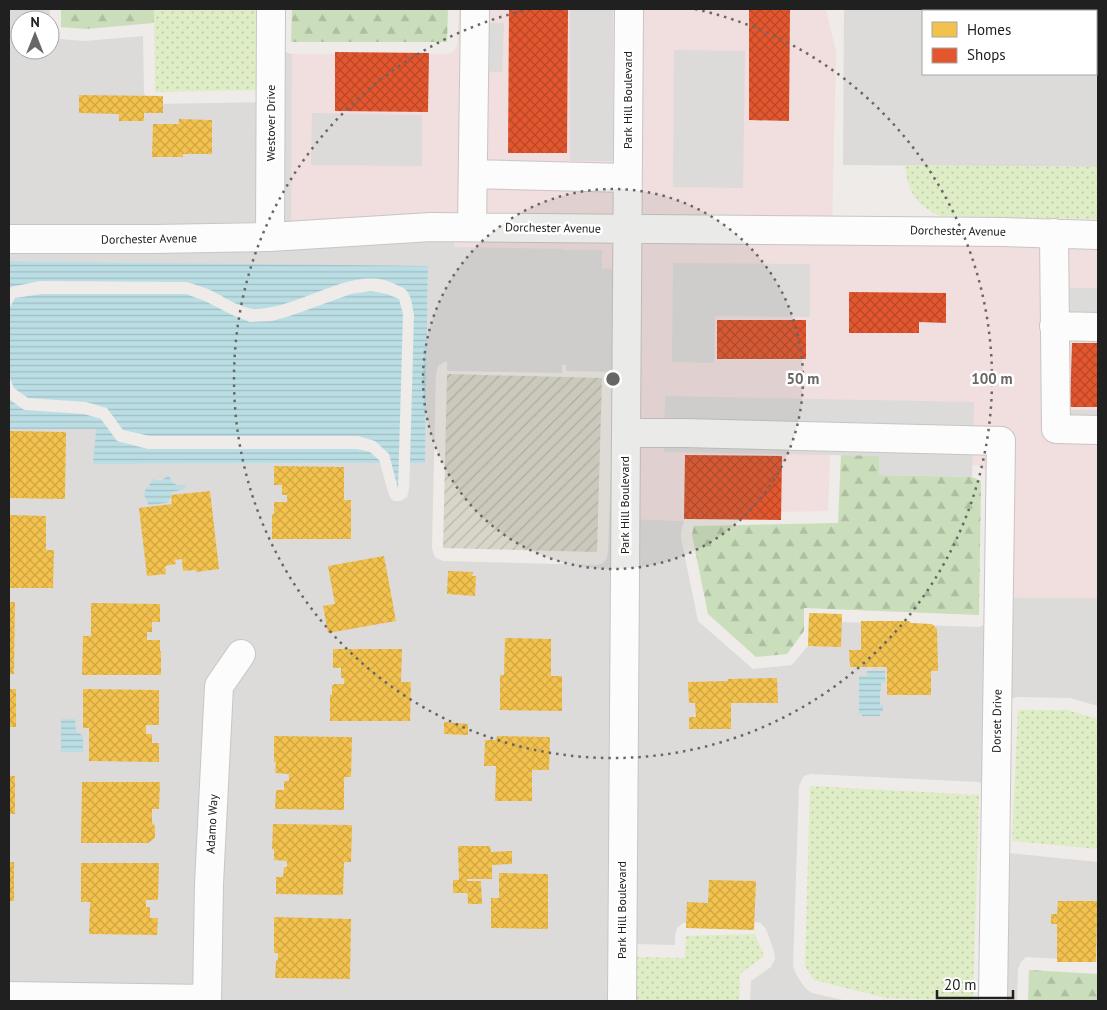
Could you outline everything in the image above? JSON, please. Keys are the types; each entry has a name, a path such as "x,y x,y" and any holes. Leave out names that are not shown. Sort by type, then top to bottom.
{"street":[{"name":"Westover Drive","path":"270,237 271,9"},
{"path":"472,227 475,9"},
{"name":"Park Hill Boulevard","path":"622,1001 629,9"},
{"path":"473,174 627,178"},
{"name":"Dorchester Avenue","path":"9,239 270,237 431,227 1004,232 1098,235"},
{"path":"1054,233 1056,429 1098,430"},
{"path":"1054,326 1098,327"},
{"name":"Dorset Drive","path":"626,434 1001,441 993,1001"},
{"name":"Adamo Way","path":"208,1000 209,884 219,686 241,654"},
{"path":"9,996 208,1000"}],"shaded area":[{"path":"9,9 50,9 10,10 10,60 60,60 60,39 85,41 143,36 144,92 146,99 155,104 266,102 282,49 292,54 292,204 454,232 455,249 602,250 605,366 444,362 438,366 436,374 432,548 436,558 443,561 597,565 603,563 608,552 612,436 612,518 684,521 681,538 698,621 753,669 792,665 813,640 815,621 978,627 985,625 990,597 1098,598 1098,706 1070,698 1018,697 1012,699 1007,705 1008,853 1098,862 1098,961 1026,957 1018,969 1017,1001 984,1001 986,785 979,782 811,774 804,776 799,786 793,966 805,988 812,993 847,1001 750,1001 751,981 771,967 775,959 766,929 761,923 755,922 683,923 677,928 675,945 635,944 624,1001 9,1001 9,429 96,428 94,464 380,463 391,499 401,501 407,497 409,489 410,463 425,463 428,267 9,261"},
{"path":"459,9 826,9 836,52 832,227 1098,231 1098,598 990,597 987,471 976,465 890,463 890,452 830,455 828,511 694,513 687,515 684,521 612,518 611,436 613,378 611,371 605,366 602,250 455,249 454,233 291,225 292,54 447,54 453,52 457,46"},
{"path":"570,9 613,9 613,161 570,161"},
{"path":"844,9 1027,9 922,10 922,75 1097,75 1098,61 1098,167 843,165"},
{"path":"474,22 504,23 502,72 472,71"},
{"path":"674,50 745,51 743,188 673,187"},
{"path":"312,113 422,115 422,166 311,165"},
{"path":"449,247 564,249 562,373 447,371"},
{"path":"673,263 810,264 810,317 715,316 714,363 672,362"},
{"path":"568,267 617,269 615,372 566,371"},
{"path":"1070,288 1098,288 1098,338 1070,338"},
{"path":"447,374 602,378 597,552 443,548"},
{"path":"665,396 974,402 972,477 878,475 878,456 664,452"},
{"path":"1069,410 1098,410 1098,440 1068,439"}],"green space":[{"path":"61,9 154,9 154,23 86,29 61,27"},
{"path":"154,9 262,9 262,90 155,92"},
{"path":"292,9 448,9 447,42 291,42"},
{"path":"1098,9 1098,61 1097,10 1027,10"},
{"path":"906,165 1098,167 1098,219 940,216 924,206 915,197 908,181"},
{"path":"841,455 879,456 879,475 972,477 981,481 979,615 804,608 804,631 787,654 756,657 708,614 692,535 694,526 838,523"},
{"path":"1018,710 1067,710 1098,719 1098,849 1012,841"},
{"path":"810,786 979,795 973,1001 887,998 814,980 805,966"},
{"path":"755,934 764,956 740,974 739,1001 635,1001 635,957 685,958 686,936"},
{"path":"1029,970 1098,974 1098,1001 1028,1001"}],"water":[{"path":"9,261 428,266 425,463 410,463 414,314 409,294 395,284 379,279 362,279 344,283 289,303 254,309 242,306 208,289 186,282 40,281 9,289"},
{"path":"371,291 387,294 399,299 403,314 398,489 389,454 375,441 358,436 150,436 123,430 107,408 86,402 28,398 14,388 9,376 9,309 15,298 42,294 186,294 250,322 272,321 351,294"},
{"path":"9,399 24,410 84,414 101,419 117,441 148,449 357,449 370,452 380,463 93,464 96,429 9,429"},
{"path":"167,476 176,485 187,486 184,489 172,492 169,501 166,503 149,505 144,495 146,488 152,479 161,481"},
{"path":"867,671 885,671 885,683 881,683 880,691 880,705 883,705 883,712 880,712 880,716 862,716 862,714 859,714 859,676 867,676"},
{"path":"61,719 75,719 76,731 83,736 83,752 61,752"}],"building: Homes":[{"path":"79,95 163,96 163,113 144,113 144,121 119,121 119,114 79,113"},
{"path":"179,119 212,120 212,154 183,154 183,157 152,157 153,124 179,124"},
{"path":"9,431 66,432 65,499 9,498"},
{"path":"274,466 344,467 344,500 351,500 351,539 272,539 274,502 287,502 287,495 282,495 282,485 274,485"},
{"path":"210,491 219,569 196,572 196,570 183,571 182,559 175,560 176,564 165,566 166,574 147,576 139,508 172,504 171,495"},
{"path":"9,515 46,516 46,550 54,550 53,588 9,588"},
{"path":"384,556 396,621 328,633 323,606 335,604 328,566"},
{"path":"448,571 473,572 472,576 476,576 475,596 447,594"},
{"path":"9,602 15,602 14,674 9,674"},
{"path":"91,603 160,604 160,622 152,622 152,632 147,632 147,640 160,640 161,675 82,675 83,636 91,636"},
{"path":"809,613 842,614 841,647 808,646"},
{"path":"861,621 909,621 911,623 932,624 937,629 938,671 931,671 931,695 887,695 887,667 850,667 849,650 861,650"},
{"path":"505,638 551,639 551,676 562,676 562,711 500,710 500,675 504,675"},
{"path":"333,649 402,649 401,682 411,682 410,721 330,721 332,686 334,684 344,684 344,678 341,678 341,668 333,668"},
{"path":"777,678 778,703 731,703 731,729 689,729 689,717 696,717 695,703 689,703 688,682"},
{"path":"9,689 16,689 16,727 9,727"},
{"path":"83,689 159,690 159,725 146,725 146,734 152,734 152,743 159,743 159,762 89,761 89,728 83,728"},
{"path":"444,722 468,724 468,735 444,734"},
{"path":"274,736 352,737 351,777 344,777 344,810 275,809 276,790 284,790 284,781 289,781 289,774 275,773"},
{"path":"497,736 550,737 549,770 532,770 532,801 495,801 496,766 484,766 485,740 496,740"},
{"path":"9,776 15,776 15,814 9,814"},
{"path":"82,782 160,782 159,809 152,809 155,838 148,843 81,843"},
{"path":"273,824 352,825 351,862 344,862 343,895 276,894 276,877 283,877 287,861 274,860 274,849 272,849"},
{"path":"458,846 490,846 491,852 512,851 512,864 492,865 492,879 467,879 467,881 481,881 482,904 468,904 467,884 467,893 453,893 453,880 459,880"},
{"path":"9,862 14,862 14,901 9,901"},
{"path":"81,863 159,863 158,900 146,900 146,907 150,907 150,918 158,918 157,935 89,934 90,902 81,902"},
{"path":"499,873 548,874 548,929 491,928 491,898 499,898"},
{"path":"709,880 756,881 754,930 686,928 687,902 708,903"},
{"path":"1058,901 1098,901 1096,962 1057,962 1057,924 1051,924 1051,914 1057,914"},
{"path":"274,917 351,919 350,979 275,978 278,953 274,953"}],"building: Shops":[{"path":"509,9 568,9 567,153 508,153"},
{"path":"749,9 790,9 789,121 749,120"},
{"path":"335,52 429,53 428,112 335,111"},
{"path":"849,292 946,293 946,323 919,322 919,333 849,333"},
{"path":"717,320 806,320 806,359 717,359"},
{"path":"1072,343 1098,343 1098,407 1070,407"},
{"path":"685,455 782,456 781,520 684,519"}]}
